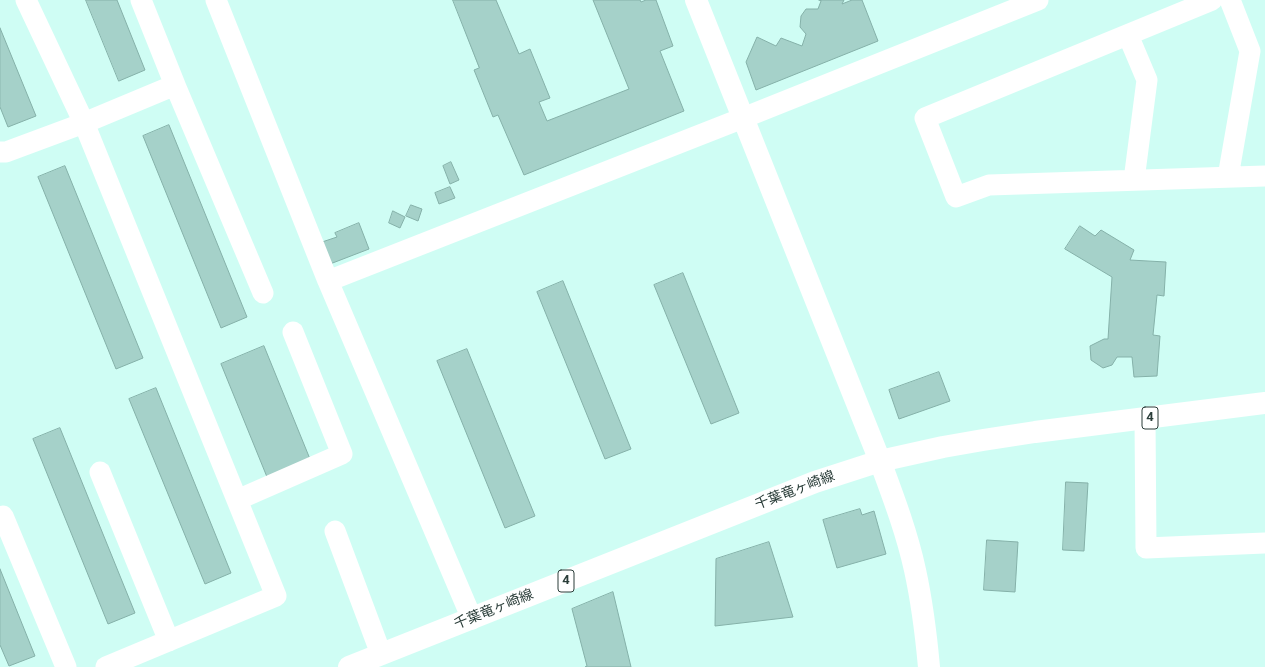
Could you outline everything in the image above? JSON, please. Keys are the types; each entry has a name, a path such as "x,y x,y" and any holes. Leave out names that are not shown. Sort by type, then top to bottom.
{"main road":[{"path":"696,0 880,461 900,519 914,568 925,625 929,667"},
{"name":"千葉竜ヶ崎線","path":"349,667 815,482 880,461 943,447 1035,432 1265,403"}],"street":[{"path":"26,0 84,123 276,596 106,667"},
{"path":"141,0 175,85 263,293"},
{"path":"216,0 328,281 472,619"},
{"path":"328,281 1038,0"},
{"path":"1212,0 925,118 956,196 990,185 1265,176"},
{"path":"1228,177 1250,51 1230,0"},
{"path":"1128,34 1147,80 1134,180"},
{"path":"0,152 6,152 84,123 175,85"},
{"path":"237,500 342,454 293,332"},
{"path":"1145,418 1146,548 1265,543"},
{"path":"100,472 169,640"},
{"path":"3,516 66,667"},
{"path":"335,531 381,654"}],"building":[{"path":"86,0 117,0 145,70 119,81"},
{"path":"453,0 496,0 519,54 530,49 550,98 539,102 547,121 629,89 593,0 640,0 641,2 646,0 656,0 673,46 660,51 684,111 524,175 498,115 493,117 474,70 479,68"},
{"path":"819,0 844,0 842,4 852,0 862,0 878,41 756,90 746,62 757,37 776,46 781,38 802,46 806,34 800,27 801,16 806,9 818,9 821,1"},
{"path":"0,28 36,116 8,127 0,107"},
{"path":"169,125 247,317 221,328 143,136"},
{"path":"451,162 459,180 450,184 443,166"},
{"path":"65,166 143,358 116,369 38,177"},
{"path":"450,187 455,198 439,204 435,193"},
{"path":"411,205 422,209 418,221 406,216"},
{"path":"393,211 405,217 400,228 389,223"},
{"path":"359,223 369,249 330,264 322,242 337,237 335,233"},
{"path":"1080,226 1095,236 1101,230 1134,250 1130,260 1166,262 1164,296 1157,295 1153,335 1160,336 1157,376 1134,377 1132,357 1117,357 1112,365 1103,368 1091,360 1090,346 1104,339 1108,339 1112,277 1065,249"},
{"path":"683,273 739,413 711,424 654,285"},
{"path":"563,281 631,449 605,459 537,292"},
{"path":"264,346 310,459 267,477 221,364"},
{"path":"467,349 535,516 505,528 437,361"},
{"path":"939,372 950,401 899,419 889,390"},
{"path":"156,388 231,573 205,584 129,399"},
{"path":"60,428 135,613 108,624 33,439"},
{"path":"1066,482 1088,483 1084,551 1063,550"},
{"path":"860,509 862,515 874,511 886,554 837,568 823,520"},
{"path":"987,540 1018,542 1015,592 984,590"},
{"path":"769,542 793,617 715,626 716,559"},
{"path":"0,569 35,656 9,666 0,645"},
{"path":"613,592 631,667 585,667 587,666 572,609"}]}
